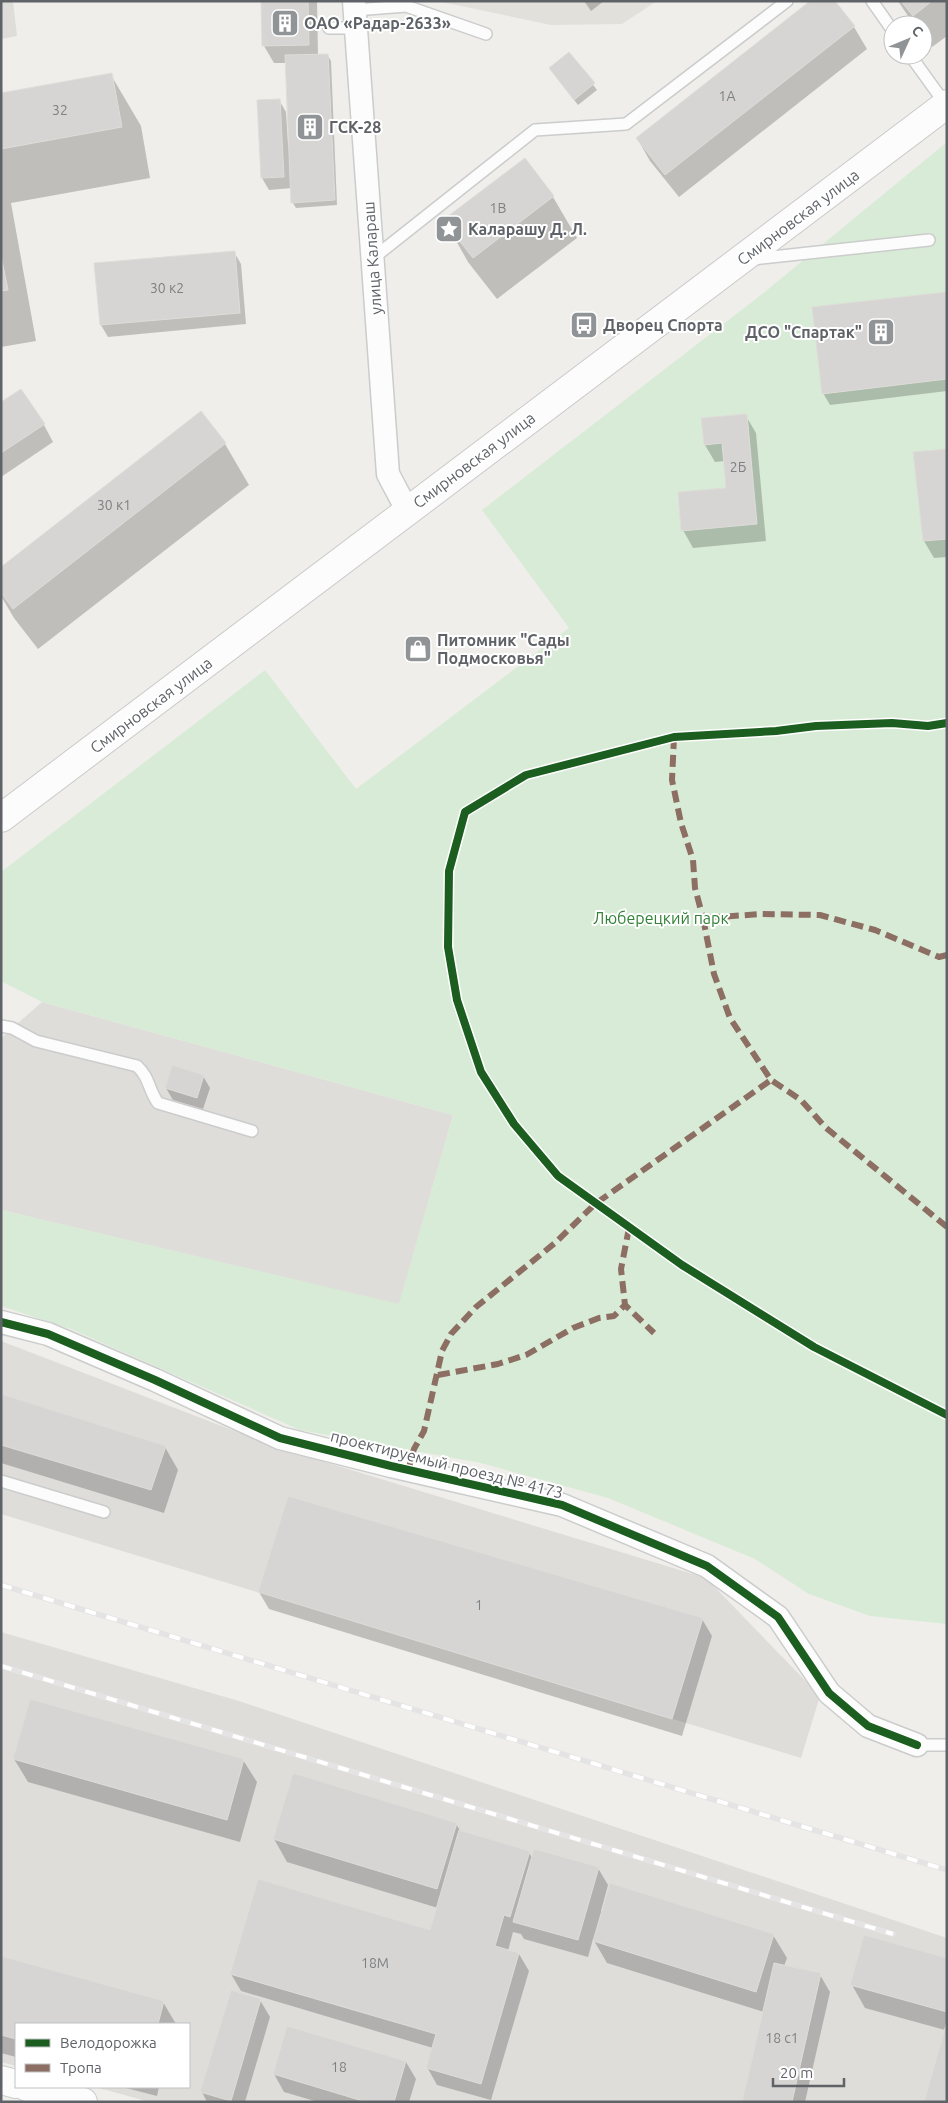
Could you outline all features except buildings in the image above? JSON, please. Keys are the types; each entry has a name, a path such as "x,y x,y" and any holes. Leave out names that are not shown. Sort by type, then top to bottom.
{"main road":[{"name":"Смирновская улица","path":"1,818 946,104"},
{"path":"1,2080 15,2084"},
{"path":"31,2088 83,2102"}],"street":[{"name":"улица Калараш","path":"355,13 388,474 407,510"},
{"name":"проектируемый проезд № 4173","path":"1,1322 48,1334 155,1380 280,1438 391,1466 562,1505 707,1566 778,1617 829,1693 868,1726 916,1745"}],"lane":[{"path":"372,259 536,130 626,124 786,1"},
{"path":"872,1 883,17"},
{"path":"329,28 355,13 406,6 486,34"},
{"path":"917,65 946,104"},
{"path":"741,260 929,240"},
{"path":"1,1026 12,1028 36,1041 137,1066 146,1075 152,1094 158,1103 252,1131"},
{"path":"1,1481 104,1512"},
{"path":"916,1745 947,1746"}],"shaded area":[{"path":"1,1 13,1 17,36 1,39"},
{"path":"437,1 657,1 622,24 551,25"},
{"path":"42,1002 453,1115 399,1305 1,1210 1,1038"},
{"path":"1,1341 279,1448 706,1578 820,1696 801,1758 1,1514"},
{"path":"1,1632 239,1701 947,1938 947,2102 150,2102 99,2088 190,2088 190,2023 15,2023 15,2066 1,2062"}],"green space":[{"name":"Люберецкий парк","path":"947,142 947,1624 870,1616 809,1594 755,1559 608,1498 481,1463 300,1430 71,1329 1,1306 1,1210 399,1304 453,1115 42,1002 1,981 1,872 265,670 356,789 569,628 482,510 761,295"}],"railway":[{"path":"1,1585 947,1870"},
{"path":"1,1666 893,1934"}],"marked path":[{"path":"674,737 672,780 681,823 693,860 695,888 703,918"},
{"path":"947,955 939,957 875,930 820,915 762,914 703,918 714,974 730,1018 771,1080 801,1100 825,1127 947,1227"},
{"path":"408,1471 414,1449 424,1431 442,1351 451,1334 476,1307 555,1243 595,1204 771,1080"},
{"path":"629,1228 621,1269 625,1305 654,1333"},
{"path":"438,1375 498,1364 526,1355 573,1328 599,1318 614,1316 625,1305"}],"cycle path":[{"path":"947,723 928,726 892,723 816,726 776,731 674,737 526,775 465,812 449,871 448,947 457,1000 481,1072 514,1124 558,1176 682,1265 814,1347 947,1415"},
{"path":"1,1322 48,1334 155,1380 280,1438 391,1466 562,1505 707,1566 778,1617 829,1693 868,1726 917,1745"}],"place":[{"name":"ОАО «Радар-2633»","path":"285,23"},
{"name":"ГСК-28","path":"310,127"},
{"name":"Каларашу Д. Л.","path":"449,229"},
{"name":"Дворец Спорта","path":"584,325"},
{"name":"ДСО \"Спартак\"","path":"881,332"},
{"name":"Питомник \"Сады Подмосковья\"","path":"418,649"}]}
